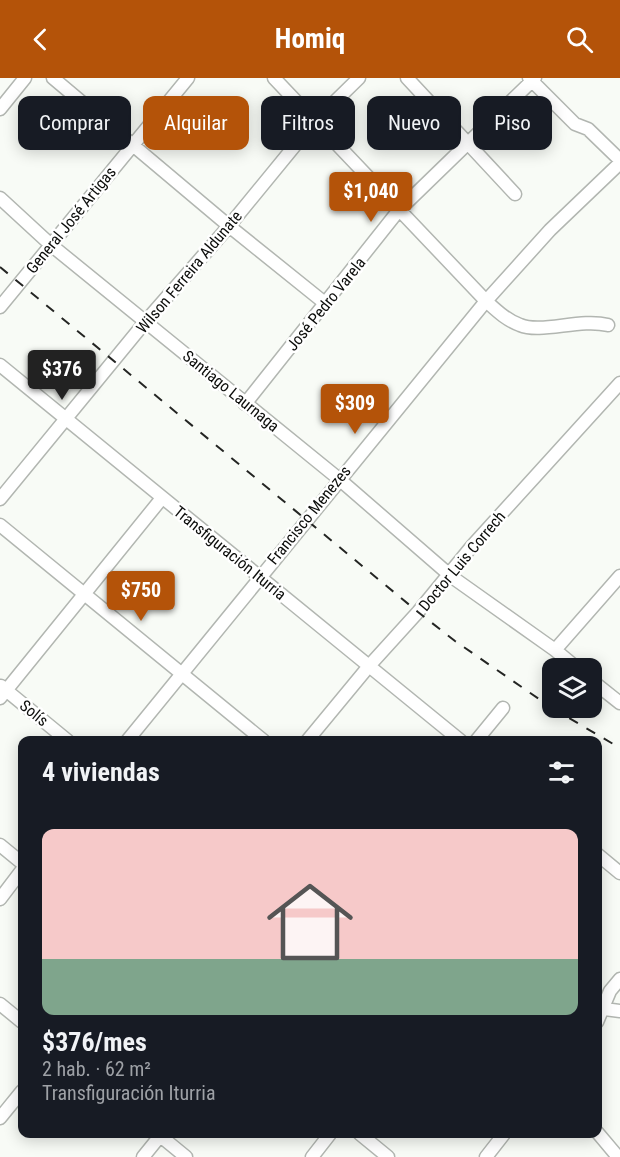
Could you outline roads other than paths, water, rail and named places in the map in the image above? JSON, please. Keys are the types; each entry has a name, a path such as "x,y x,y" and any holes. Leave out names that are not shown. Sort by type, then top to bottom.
{"street":[{"path":"0,109 25,78"},
{"path":"53,78 326,304"},
{"name":"General José Artigas","path":"0,307 188,78"},
{"path":"274,78 291,96"},
{"name":"Wilson Ferreira Aldunate","path":"341,96 359,78"},
{"path":"407,78 515,194"},
{"path":"532,79 575,124 588,129 620,161"},
{"name":"José Pedro Varela","path":"245,404 399,210 532,79"},
{"name":"Wilson Ferreira Aldunate","path":"0,500 146,321 291,150"},
{"path":"342,150 503,316 521,327 546,328 572,323 596,322 608,325"},
{"name":"Francisco Menezes","path":"131,736 486,301 550,230 620,161"},
{"name":"Santiago Laurnaga","path":"0,198 51,245 339,479 449,574 565,658"},
{"name":"Transfiguración Iturria","path":"0,365 455,736"},
{"name":"Doctor Luis Correch","path":"311,736 544,465 620,383"},
{"path":"2,692 162,498"},
{"path":"0,525 258,736"},
{"path":"555,650 620,576"},
{"path":"602,689 620,703"},
{"name":"Solís","path":"2,692 61,736"},
{"path":"480,736 503,708"},
{"path":"0,845 18,860"},
{"path":"602,858 620,873"},
{"path":"0,899 18,875"},
{"path":"602,1001 620,979"},
{"path":"602,1004 620,1001"},
{"path":"0,1004 18,1019"},
{"path":"602,1005 620,1011"},
{"path":"0,1118 18,1096"},
{"path":"143,1157 157,1138"},
{"path":"163,1138 186,1157"},
{"path":"312,1157 327,1138"},
{"path":"365,1138 388,1157"},
{"path":"486,1157 501,1138"},
{"path":"602,1138 618,1157"}],"railway":[{"path":"0,267 418,612 455,641 542,701"},
{"path":"569,718 600,736"},
{"path":"602,737 620,748"}]}
